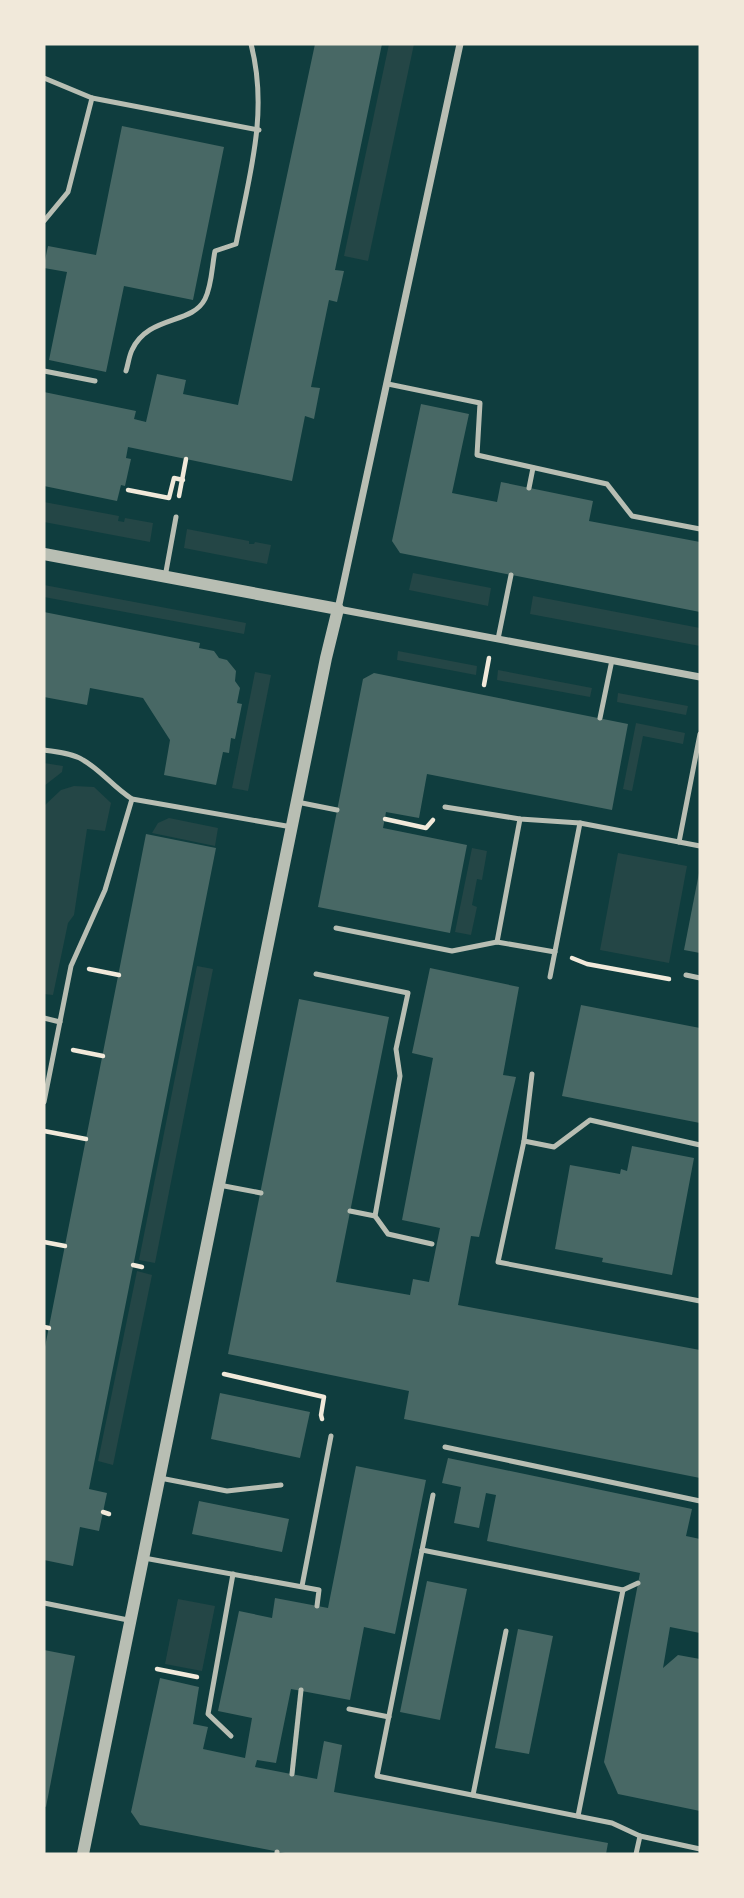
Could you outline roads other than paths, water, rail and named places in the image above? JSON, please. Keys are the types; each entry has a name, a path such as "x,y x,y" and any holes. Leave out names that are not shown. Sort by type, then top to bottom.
{"street":[{"path":"83,1854 297,802 460,44"},
{"path":"44,554 700,677"}],"lane":[{"path":"126,371 132,350 143,334 159,324 195,311 205,298 215,251 236,244 259,130 257,69 251,44"},
{"path":"44,78 92,98 259,130"},
{"path":"44,222 68,192 92,98"},
{"path":"44,371 95,381"},
{"path":"388,383 480,403 477,455 607,484 632,516 700,529"},
{"path":"529,488 533,468"},
{"path":"165,577 176,517"},
{"path":"498,639 511,575"},
{"path":"600,718 612,660"},
{"path":"679,842 700,734"},
{"path":"44,750 81,758 115,789 132,799 292,827"},
{"path":"44,1102 71,966 105,890 132,799"},
{"path":"297,802 337,810"},
{"path":"445,807 520,819 580,823 700,846"},
{"path":"497,942 520,819"},
{"path":"550,977 580,823"},
{"path":"336,928 452,951 497,942 555,952"},
{"path":"316,974 408,993 396,1049 400,1076 374,1216"},
{"path":"686,975 699,978"},
{"path":"44,1018 60,1022"},
{"path":"532,1074 524,1141 498,1262 700,1300"},
{"path":"524,1141 554,1147 590,1120 700,1145"},
{"path":"219,1185 261,1193"},
{"path":"350,1210 374,1216 388,1234 432,1244"},
{"path":"302,1586 331,1436"},
{"path":"445,1447 700,1501"},
{"path":"160,1478 227,1491 281,1485"},
{"path":"433,1495 377,1776 612,1823 640,1836 700,1849"},
{"path":"422,1550 622,1590 638,1583"},
{"path":"144,1558 319,1590 317,1606"},
{"path":"231,1736 208,1713 233,1574"},
{"path":"578,1816 622,1590"},
{"path":"44,1603 131,1620"},
{"path":"473,1795 506,1631"},
{"path":"292,1774 301,1690"},
{"path":"349,1709 389,1717"},
{"path":"636,1854 640,1836"}]}
